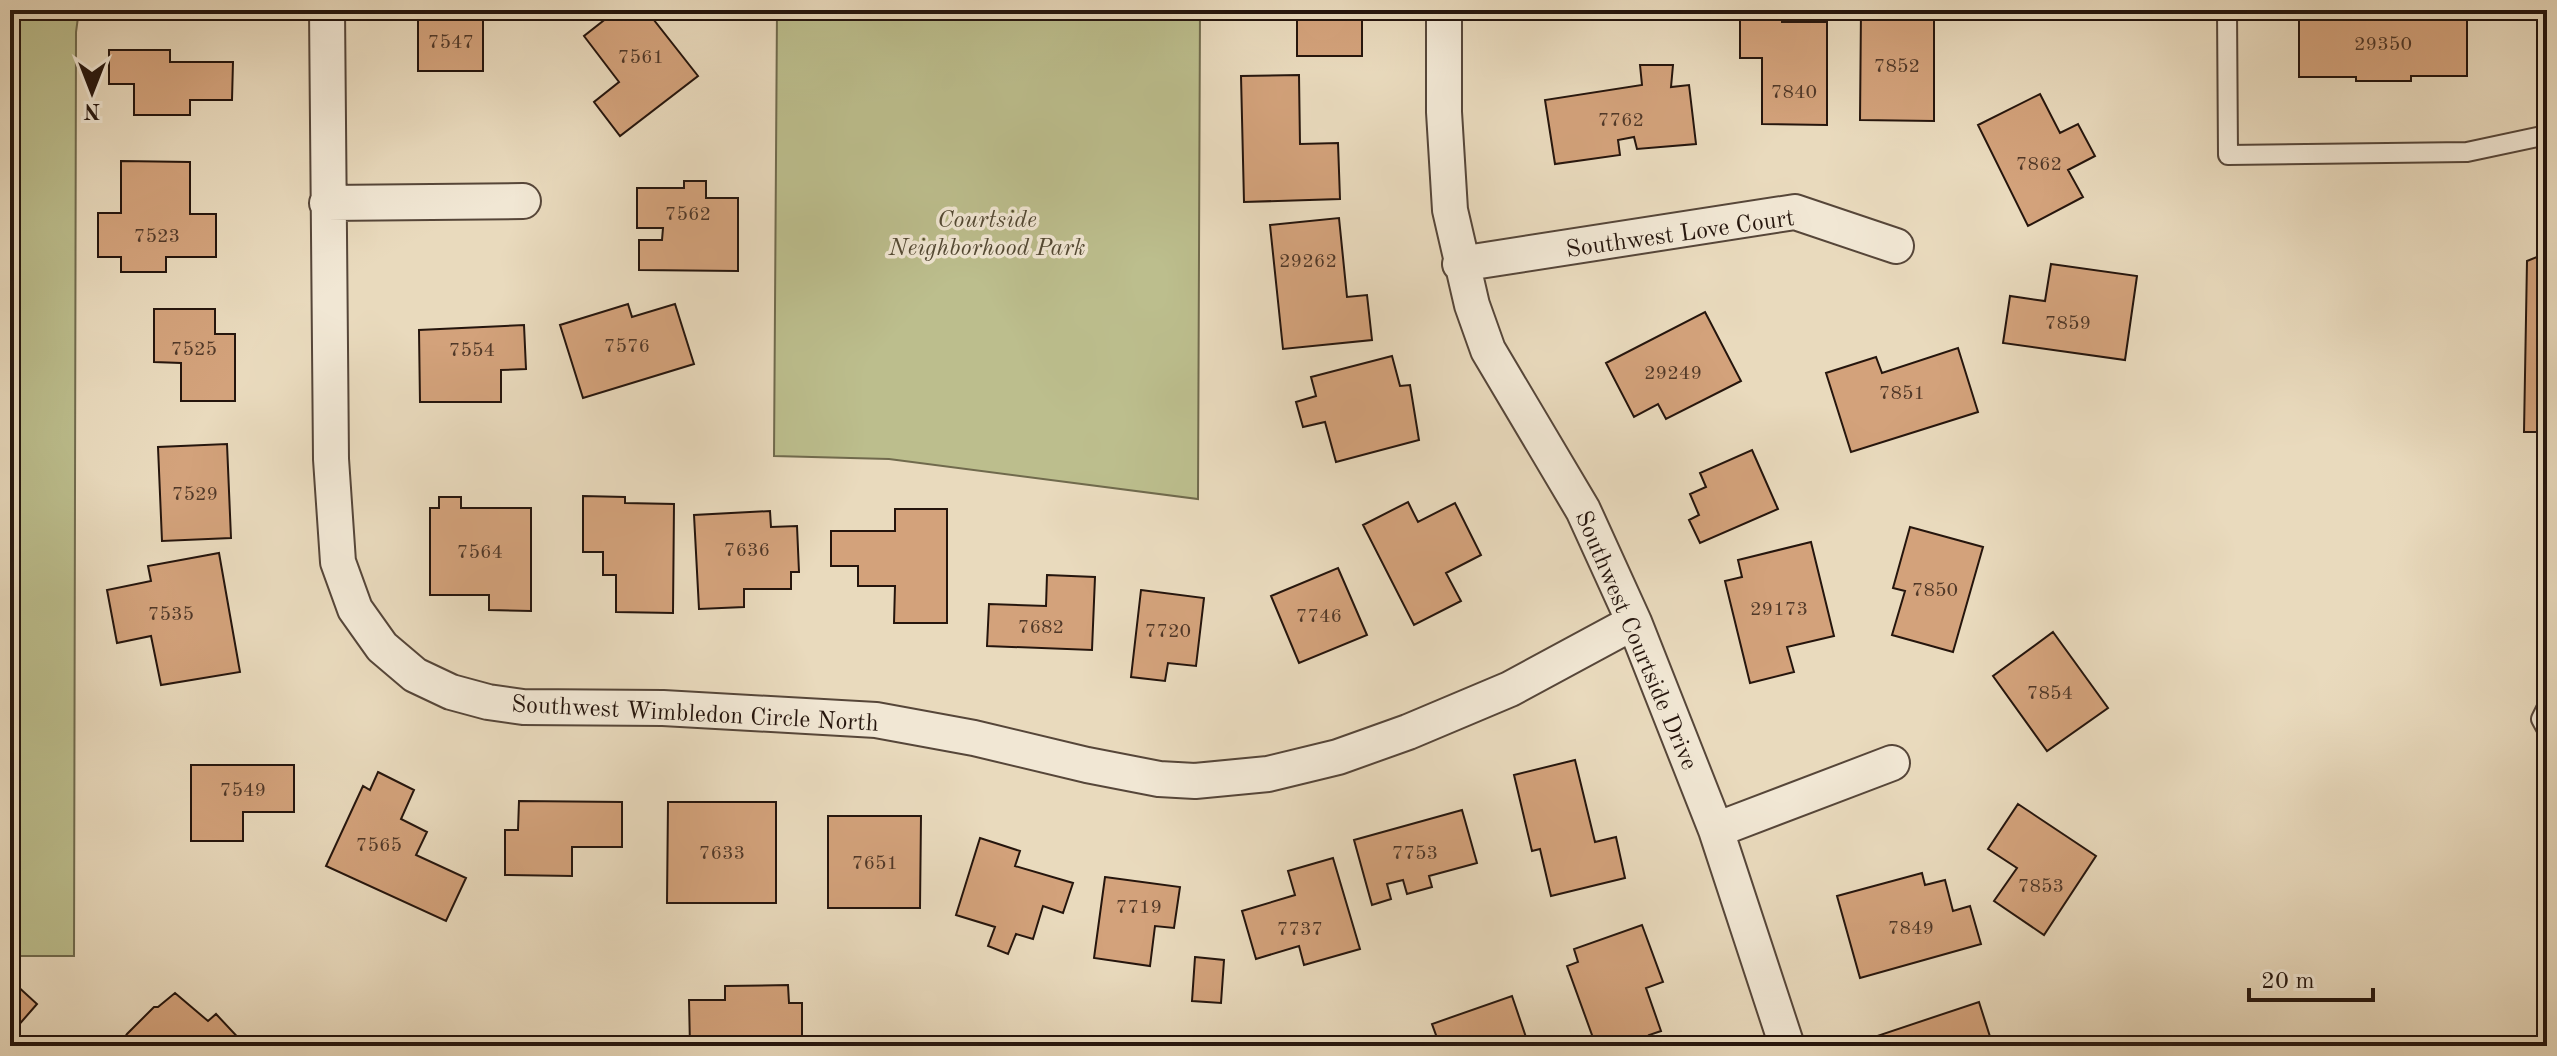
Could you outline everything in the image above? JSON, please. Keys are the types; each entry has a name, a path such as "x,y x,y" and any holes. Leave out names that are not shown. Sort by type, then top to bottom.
{"street":[{"name":"Southwest Wimbledon Circle North","path":"327,10 331,459 338,562 355,609 382,647 415,675 451,692 523,707 663,708 876,720 1159,779 1195,781 1268,774 1338,757 1408,732 1510,689 1634,622"},
{"name":"Southwest Courtside Drive","path":"1444,10 1444,112 1449,196 1460,264 1472,305 1488,350 1583,510 1634,622 1716,830 1787,1046"},
{"path":"327,203 523,201"},
{"name":"Southwest Love Court","path":"1460,264 1795,212 1896,246"},
{"path":"1716,830 1892,763"}],"lane":[{"path":"2227,10 2228,155 2467,152 2547,135"},
{"path":"2547,707 2541,719 2547,730"}],"green space":[{"path":"10,10 79,10 76,32 74,956 10,956"},
{"name":"Courtside Neighborhood Park","path":"777,10 1200,10 1198,499 889,459 774,456"}],"building":[{"path":"418,10 483,10 483,71 418,71"},
{"path":"617,10 646,10 698,76 620,136 594,102 619,82 584,36"},
{"path":"1297,10 1362,10 1362,56 1297,56"},
{"path":"1740,10 1782,10 1782,22 1827,22 1827,125 1762,124 1762,58 1740,58"},
{"path":"1861,10 1934,10 1934,121 1860,120"},
{"path":"2299,10 2467,10 2467,76 2411,76 2411,81 2299,77"},
{"path":"109,50 170,50 170,62 233,62 232,100 190,100 190,115 134,115 134,84 109,84"},
{"path":"1640,65 1673,65 1671,87 1689,85 1696,144 1637,149 1634,137 1618,140 1620,155 1555,164 1545,100 1642,85"},
{"path":"1299,75 1300,144 1338,143 1340,199 1244,202 1241,76"},
{"path":"2040,94 2060,133 2078,124 2095,156 2068,170 2083,197 2028,226 1978,125"},
{"path":"121,161 190,162 190,214 216,214 216,257 166,257 166,272 121,272 121,257 98,257 98,213 121,213"},
{"path":"684,181 706,181 706,198 738,198 738,271 639,270 639,240 662,240 663,228 637,228 637,188 684,188"},
{"path":"1339,218 1347,297 1367,295 1372,340 1283,349 1270,225"},
{"path":"2547,253 2547,432 2524,432 2527,261"},
{"path":"2051,264 2137,276 2125,360 2003,343 2010,296 2045,301"},
{"path":"628,304 632,317 675,304 694,364 583,398 560,325"},
{"path":"154,309 215,309 215,334 235,334 235,401 181,401 181,363 154,362"},
{"path":"1705,312 1741,381 1666,419 1658,404 1634,417 1606,363"},
{"path":"524,325 526,369 501,370 501,402 420,402 419,330"},
{"path":"1958,348 1978,412 1851,452 1826,373 1876,357 1882,373"},
{"path":"1392,356 1400,386 1410,385 1419,440 1336,462 1325,422 1303,427 1296,402 1316,396 1311,377"},
{"path":"227,444 231,538 162,541 158,447"},
{"path":"1752,450 1778,509 1700,543 1689,520 1699,515 1690,494 1706,487 1700,473"},
{"path":"583,496 625,497 625,503 674,504 673,613 616,612 616,575 603,575 603,552 583,552"},
{"path":"439,497 461,497 461,508 531,508 531,611 489,610 489,595 430,595 430,508 439,508"},
{"path":"1408,502 1418,522 1455,503 1481,555 1446,573 1461,601 1414,625 1363,525"},
{"path":"895,509 947,509 947,623 894,623 895,586 858,586 858,566 831,566 831,531 895,531"},
{"path":"770,511 771,527 797,526 799,572 791,572 791,589 744,589 744,607 699,609 694,515"},
{"path":"1910,527 1983,547 1953,652 1892,635 1905,591 1893,588"},
{"path":"1811,542 1834,636 1787,647 1794,672 1750,683 1725,581 1742,577 1738,560"},
{"path":"219,553 240,672 161,685 151,636 117,643 107,590 151,581 148,566"},
{"path":"1338,568 1367,635 1299,663 1271,596"},
{"path":"1047,575 1095,577 1092,650 987,646 989,604 1046,606"},
{"path":"1141,590 1204,598 1196,666 1168,663 1165,681 1131,677"},
{"path":"2053,632 2108,708 2047,751 1993,676"},
{"path":"1575,760 1595,842 1616,837 1625,878 1551,896 1540,849 1532,851 1514,775"},
{"path":"191,765 294,765 294,812 243,812 243,841 191,841"},
{"path":"378,772 414,790 401,819 427,832 416,855 466,878 446,921 326,866 363,786 370,790"},
{"path":"519,801 622,802 622,847 572,847 572,876 505,875 505,830 518,830"},
{"path":"668,802 776,802 776,903 667,903"},
{"path":"2018,804 2096,856 2044,935 1994,901 2017,868 1988,849"},
{"path":"1462,810 1477,863 1429,876 1432,887 1407,894 1403,880 1387,884 1391,899 1372,905 1354,840"},
{"path":"828,816 921,816 920,908 828,908"},
{"path":"980,838 1020,851 1015,866 1073,883 1063,913 1043,906 1033,939 1016,934 1008,954 988,946 995,927 956,915"},
{"path":"1333,858 1360,949 1304,965 1299,946 1256,959 1242,911 1295,895 1288,871"},
{"path":"1922,873 1925,885 1945,880 1953,911 1970,906 1981,944 1860,978 1837,896"},
{"path":"1105,877 1180,887 1174,928 1155,926 1150,966 1094,958"},
{"path":"1642,925 1663,982 1646,988 1661,1031 1649,1035 1653,1046 1596,1046 1567,966 1578,962 1574,949"},
{"path":"1195,957 1224,960 1221,1003 1192,1001"},
{"path":"14,983 37,1004 10,1035 10,987"},
{"path":"788,985 789,1003 802,1003 802,1046 690,1046 689,1000 725,1000 725,986"},
{"path":"175,993 208,1021 216,1014 246,1046 119,1046 154,1007"},
{"path":"1512,996 1529,1046 1440,1046 1432,1024"},
{"path":"1979,1002 1993,1046 1881,1046 1877,1036"},
{"path":"1283,1044 1283,1046 1207,1046"}]}
